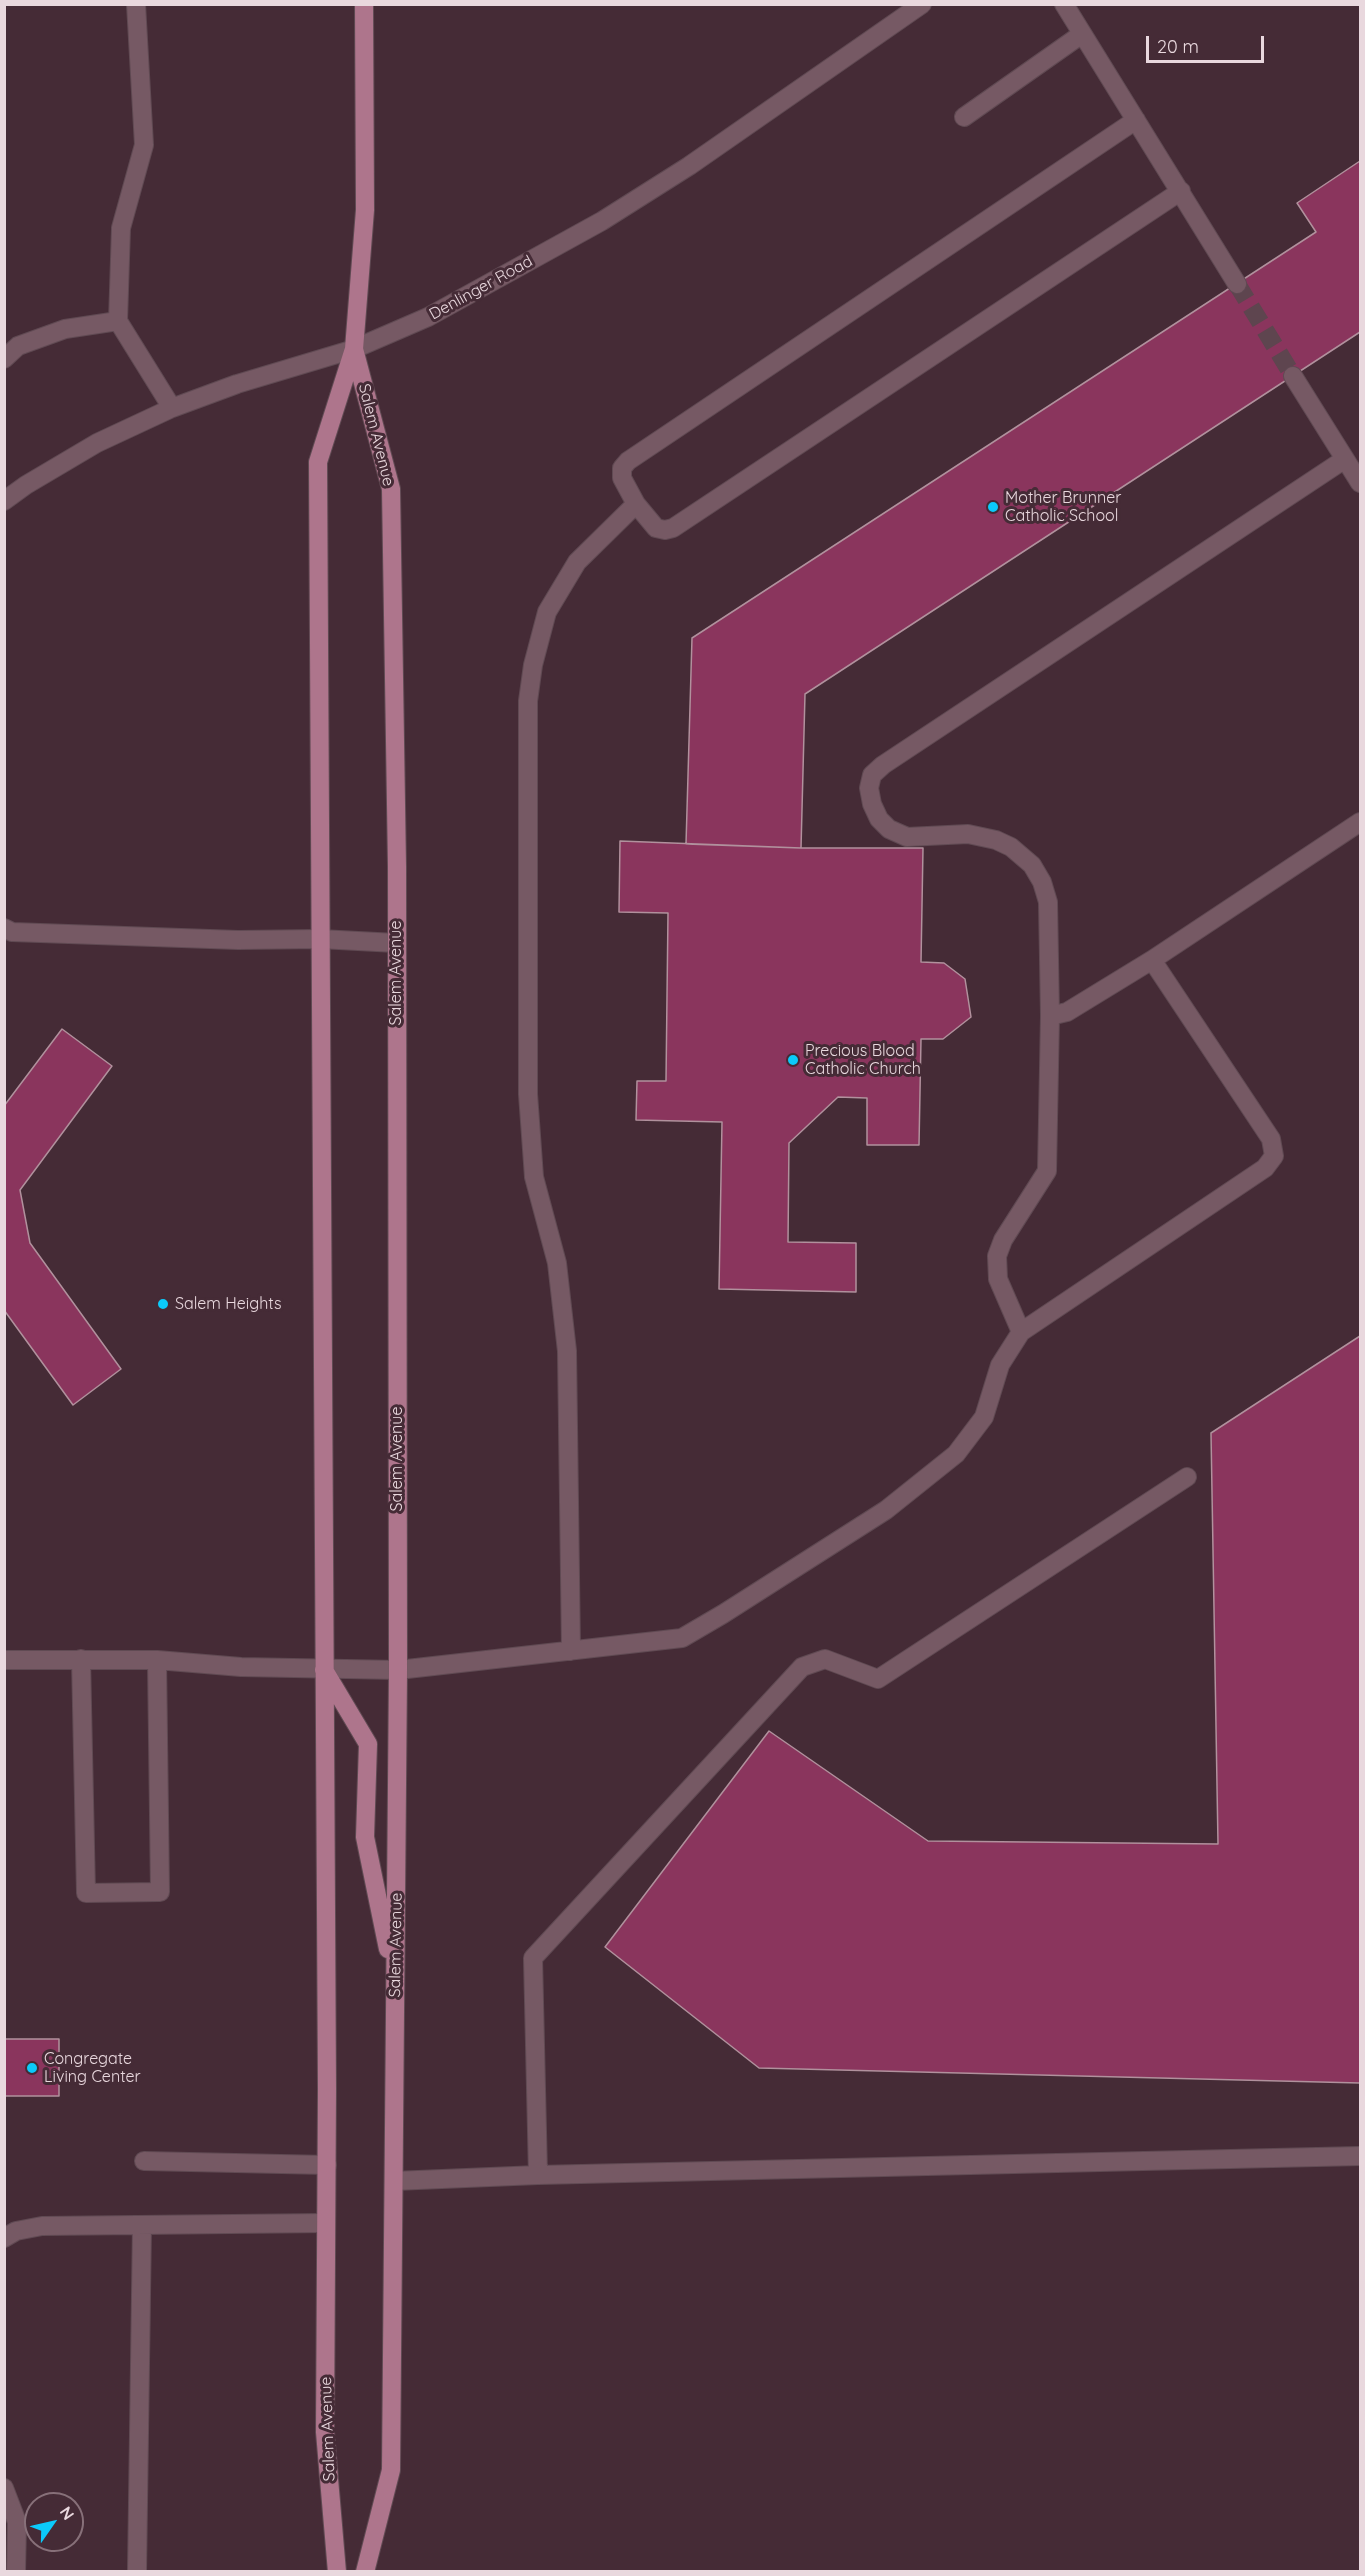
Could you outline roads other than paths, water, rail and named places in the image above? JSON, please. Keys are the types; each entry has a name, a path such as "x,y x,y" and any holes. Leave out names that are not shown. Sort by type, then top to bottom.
{"main road":[{"name":"Salem Avenue","path":"337,2571 326,2432 327,2165 318,462 354,349 365,210 364,4"},
{"name":"Salem Avenue","path":"354,349 391,489 396,943 398,1670 391,2470 365,2571"},
{"path":"324,1669 368,1744 365,1837 395,1986"}],"street":[{"path":"136,4 144,145 121,228 118,321 172,408"},
{"name":"Denlinger Road","path":"4,501 26,485 97,443 172,408 237,384 354,349 428,317 602,221 689,166 922,4"},
{"path":"1064,4 1237,284"},
{"path":"964,117 1082,34"},
{"path":"1136,120 628,461 622,468 622,478 636,504 656,528 665,530 673,528 1181,191"},
{"path":"4,359 18,346 65,329 118,321"},
{"path":"1293,376 1360,483"},
{"path":"1021,1332 998,1279 997,1256 1003,1240 1047,1171 1050,1016 1048,902 1042,882 1032,865 1011,847 996,840 968,834 907,837 889,830 879,819 872,804 868,788 872,775 883,765 1345,459"},
{"path":"571,1651 567,1352 557,1263 534,1177 528,1094 528,701 533,665 547,612 577,562 636,504"},
{"path":"1050,1016 1067,1012 1152,960 1360,822"},
{"path":"4,928 12,932 238,940 320,939 396,943"},
{"path":"4,1660 156,1660 241,1667 398,1670 682,1638 886,1510 956,1454 984,1417 1000,1365 1021,1332 1265,1168 1274,1155 1271,1139 1152,960"},
{"path":"538,2175 533,1958 802,1667 825,1659 878,1679 1187,1477"},
{"path":"81,1659 86,1893 160,1892 156,1660"},
{"path":"394,2181 538,2175 1360,2156"},
{"path":"144,2161 327,2165"},
{"path":"4,2238 16,2231 42,2226 326,2223"},
{"path":"137,2571 142,2225"},
{"path":"4,2488 17,2522 16,2571"}],"tunnel":[{"path":"1237,284 1293,376"}],"place":[{"name":"Mother Brunner Catholic School","path":"993,507"},
{"name":"Precious Blood Catholic Church","path":"793,1060"},
{"name":"Salem Heights","path":"163,1304"},
{"name":"Congregate Living Center","path":"32,2068"}]}
